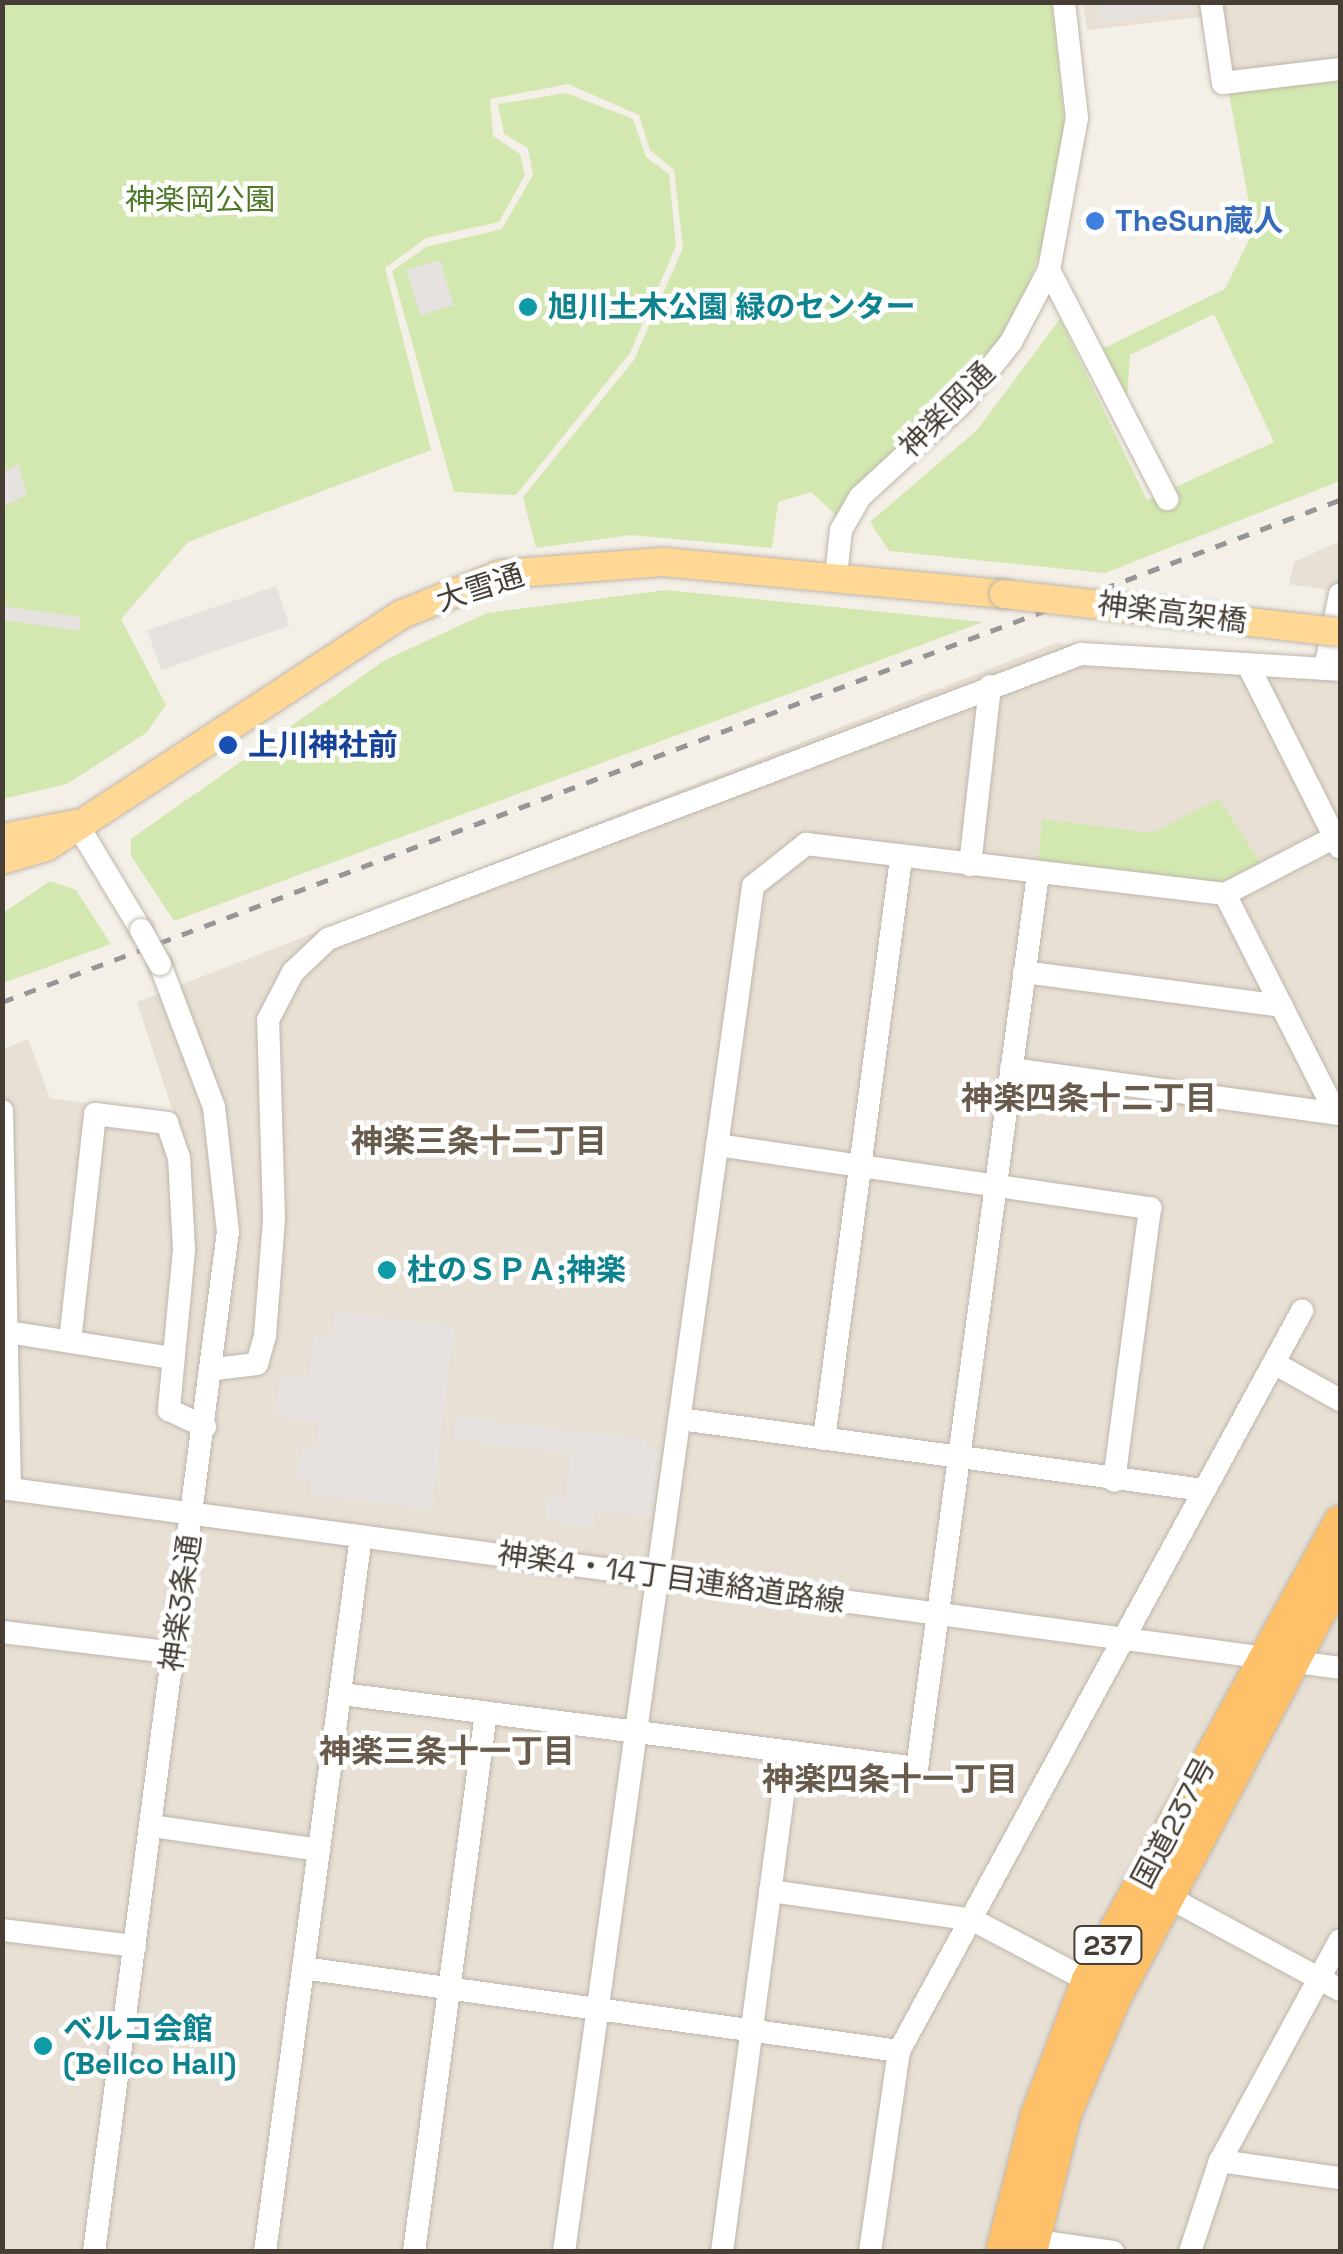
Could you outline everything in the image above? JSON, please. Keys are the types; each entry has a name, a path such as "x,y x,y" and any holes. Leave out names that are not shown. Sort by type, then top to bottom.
{"highway":[{"name":"国道237号","path":"1018,2245 1065,2114 1102,1988 1276,1660 1340,1522"},
{"name":"国道237号","path":"1276,1660 1340,1572"}],"main road":[{"name":"大雪通","path":"2,860 77,824 332,656 502,574 663,562 1004,594"},
{"name":"神楽高架橋","path":"1004,594 1340,632"},
{"name":"大雪通","path":"2,838 77,824"}],"street":[{"name":"神楽岡通","path":"836,576 842,530 860,497 963,402 1011,342 1049,270 1078,118 1064,2"},
{"path":"1211,2 1223,83 1340,69"},
{"path":"1049,270 1167,499"},
{"path":"215,1369 256,1364 265,1336 274,1218 268,1020 292,972 328,939 1081,654 1250,669 1333,669 1340,594"},
{"path":"564,2252 753,886 806,844 1225,894 1338,843 1250,669"},
{"path":"970,865 990,686"},
{"path":"1319,805 1340,794"},
{"name":"神楽3条通","path":"77,824 160,964 196,1042 224,1170 215,1369 94,2252"},
{"path":"824,1438 901,858"},
{"path":"342,1694 917,1768 1038,874"},
{"path":"1225,894 1338,1114"},
{"path":"1024,972 1282,1006"},
{"path":"1011,1070 1338,1114"},
{"path":"2,1111 6,1489"},
{"path":"70,1342 94,1114 167,1123 180,1158 184,1250 169,1410 205,1427"},
{"path":"717,1146 1150,1208 1114,1481"},
{"path":"870,2252 898,2051 973,1920 1302,1311"},
{"path":"6,1332 173,1358"},
{"path":"1274,1363 1340,1400"},
{"path":"680,1418 1114,1481 1204,1490"},
{"name":"神楽4・14丁目連絡道路線","path":"6,1489 1340,1668"},
{"path":"265,2252 361,1536"},
{"path":"2,1632 175,1654"},
{"path":"414,2252 486,1713"},
{"path":"722,2252 789,1751"},
{"path":"151,1826 319,1850"},
{"path":"770,1891 973,1920 1102,1988"},
{"path":"1156,1891 1340,1990"},
{"path":"2,1930 135,1946"},
{"path":"1190,2252 1220,2161 1340,1940"},
{"path":"304,1968 898,2051"},
{"path":"1220,2161 1340,2178"},
{"path":"1018,2245 1113,2252"}],"shaded area":[{"path":"1083,3 1340,3 1340,73 1215,90 1202,17 1087,30"},
{"path":"1098,3 1192,3 1193,10 1101,23"},
{"path":"440,260 454,305 420,315 407,270"},
{"path":"18,464 27,495 3,506 3,472"},
{"path":"1340,541 1340,592 1289,584 1294,562"},
{"path":"276,586 290,626 161,670 147,630"},
{"path":"3,606 81,617 79,631 2,620"},
{"path":"1056,643 1340,680 1340,2251 3,2252 3,1049 28,1039 50,1098 174,1115 137,1002"},
{"path":"335,1312 454,1327 432,1509 310,1494 311,1480 298,1478 302,1446 316,1447 319,1422 275,1416 280,1374 309,1377 314,1335 332,1337"},
{"path":"456,1417 647,1440 646,1449 661,1451 653,1517 596,1510 593,1526 545,1520 548,1496 565,1498 571,1454 453,1439"}],"green space":[{"name":"神楽岡公園","path":"2,3 1052,3 1065,126 1055,211 1026,292 986,362 839,518 811,492 778,502 772,548 631,535 536,548 523,497 634,360 683,248 674,170 650,150 639,115 568,84 490,99 493,136 520,154 525,175 499,222 426,238 385,268 431,450 188,542 121,619 166,705 146,733 67,784 3,799"},
{"path":"1340,73 1340,481 1105,573 889,551 870,522 977,430 1060,319 1147,500 1274,442 1214,314 1130,355 1127,401 1102,349 1225,289 1254,230 1228,89"},
{"path":"566,93 633,119 646,157 669,174 676,246 630,353 516,495 454,492 392,271 426,247 502,229 533,175 528,148 504,134 498,104"},
{"path":"666,590 983,622 174,921 131,856 131,839 385,660 487,613"},
{"path":"1219,799 1260,862 1209,888 1038,863 1042,819 1152,833"},
{"path":"50,881 76,890 111,944 3,983 3,913"}],"railway":[{"path":"2,1002 1340,500"}],"place":[{"name":"TheSun蔵人","path":"1095,221"},
{"name":"旭川土木公園 緑のセンター","path":"528,307"},
{"name":"上川神社前","path":"228,745"},
{"name":"杜のＳＰＡ;神楽","path":"387,1270"},
{"name":"ベルコ会館 (Bellco Hall)","path":"43,2046"}],"district":[{"name":"神楽四条十二丁目","path":"1089,1098"},
{"name":"神楽三条十二丁目","path":"479,1141"},
{"name":"神楽三条十一丁目","path":"447,1751"},
{"name":"神楽四条十一丁目","path":"890,1779"}]}
